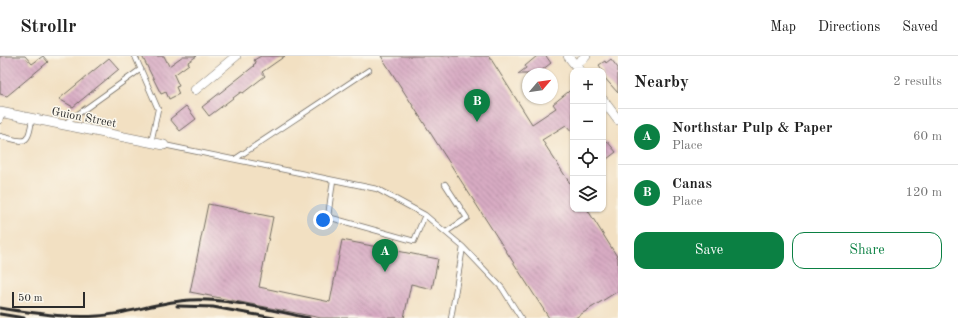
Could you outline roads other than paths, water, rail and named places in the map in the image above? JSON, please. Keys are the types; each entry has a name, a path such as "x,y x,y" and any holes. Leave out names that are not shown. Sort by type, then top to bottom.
{"street":[{"path":"195,90 236,56"},
{"path":"568,56 578,68 586,56"},
{"path":"606,104 618,120"},
{"name":"Guion Street","path":"1,115 32,119 164,145"}],"lane":[{"path":"135,56 158,109 151,143"},
{"path":"63,125 141,69"},
{"path":"235,159 369,70"},
{"path":"0,136 21,142 26,140 28,138 32,119"},
{"path":"164,145 377,189 425,215 463,247 502,288 521,318"},
{"path":"333,180 328,217 414,241 425,215"},
{"path":"445,184 467,218 446,232"},
{"path":"450,318 463,247"}],"railway":[{"path":"13,310 66,316 98,316 121,313 179,301 205,300 235,303 309,318"},
{"path":"177,306 213,307 274,318"},
{"path":"0,308 18,311"},
{"path":"0,314 24,318"}],"place":[{"name":"Canas","path":"477,122"},
{"name":"Northstar Pulp & Paper","path":"385,272"}]}
